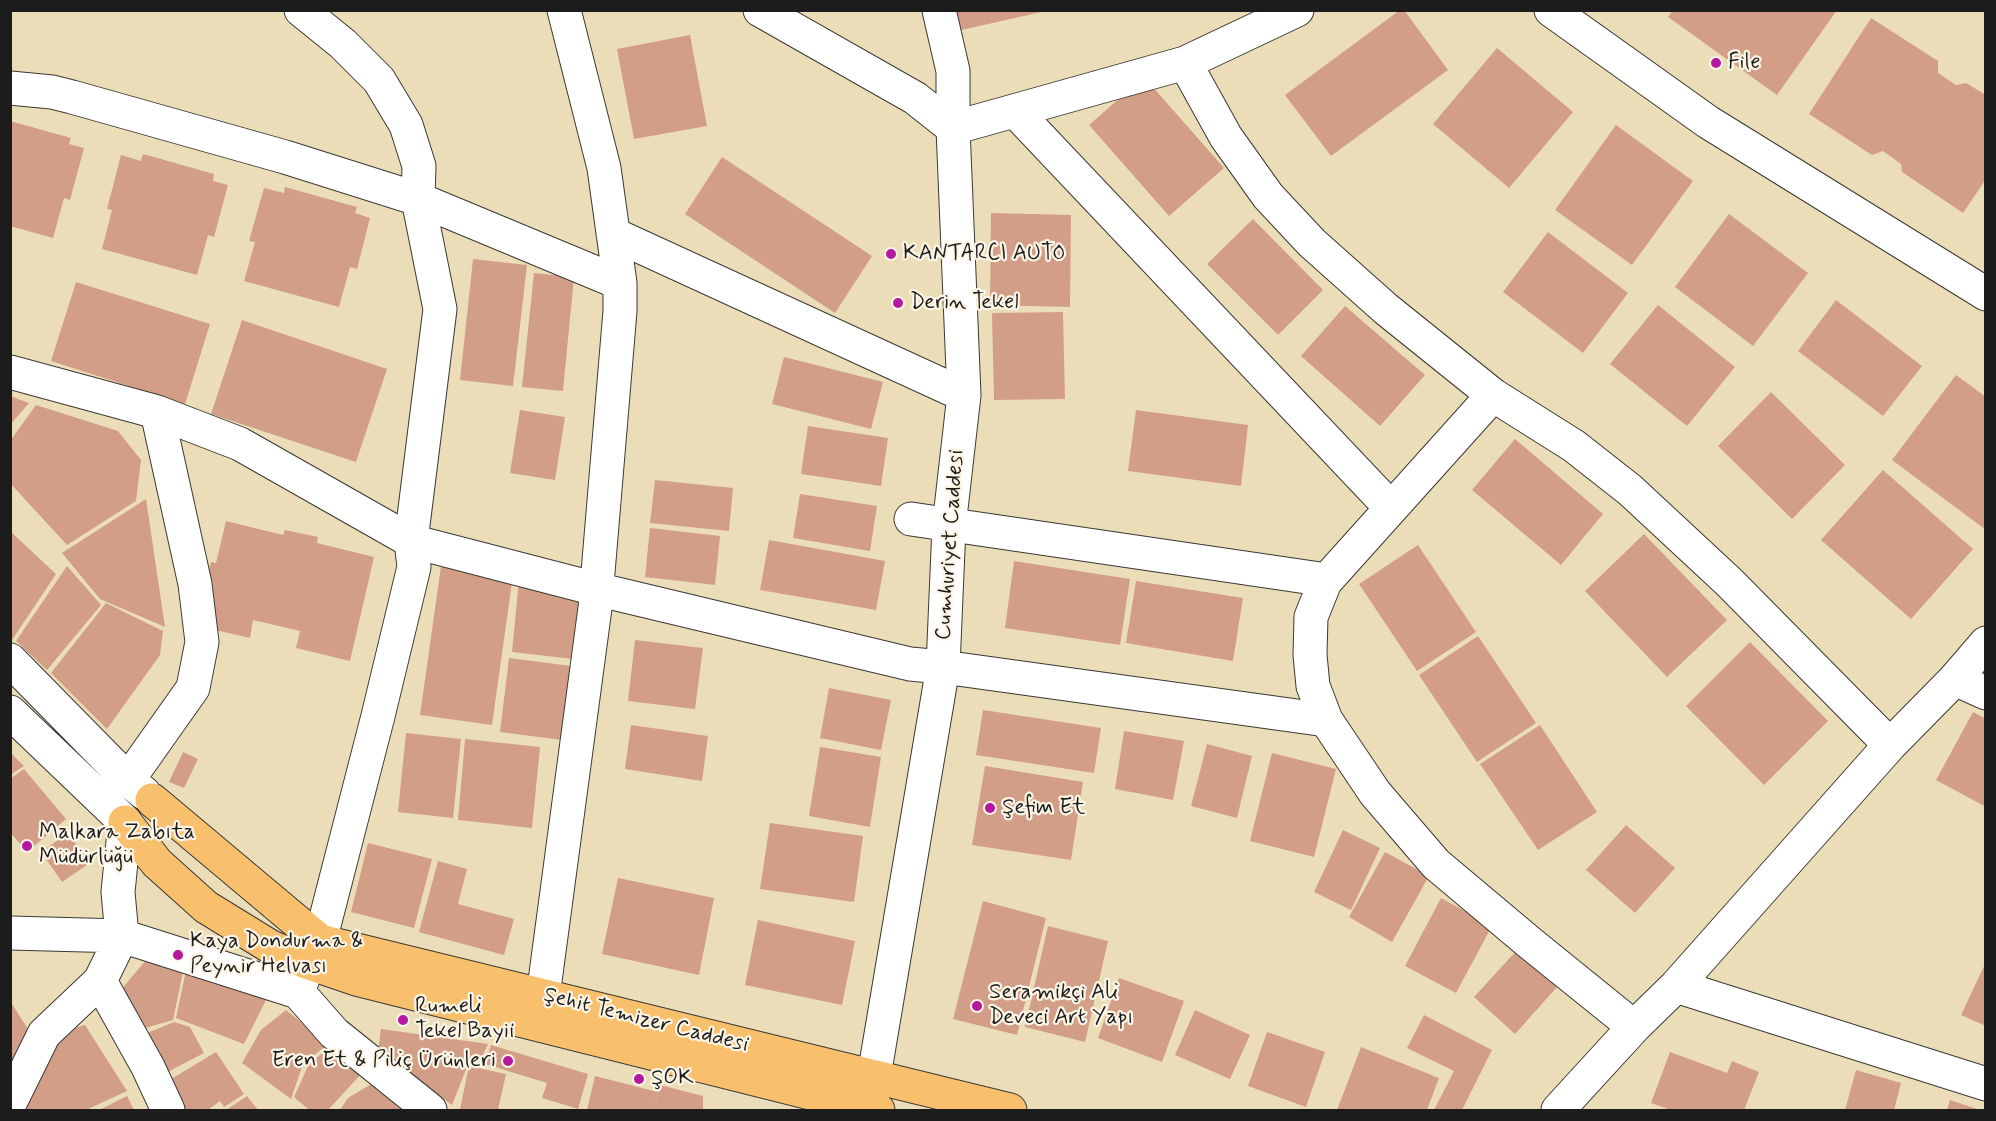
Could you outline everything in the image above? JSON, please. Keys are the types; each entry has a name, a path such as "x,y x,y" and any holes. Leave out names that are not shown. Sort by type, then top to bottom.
{"main road":[{"name":"Şehit Temizer Caddesi","path":"140,790 309,965 543,996 870,1101"},
{"name":"Şehit Temizer Caddesi","path":"125,822 157,863 206,907 271,947 309,965 356,979 870,1101 1010,1110"}],"street":[{"path":"301,10 343,44 379,80 406,125 419,166 418,199 440,309 411,541 414,567 378,716 309,965 334,1033 430,1110"},
{"path":"543,996 596,589 620,311 620,284 604,168 564,10"},
{"path":"760,10 915,98 954,128 1185,63 1297,10"},
{"name":"Cumhuriyet Caddesi","path":"870,1101 943,666 949,526 964,395 953,71 939,10"},
{"path":"1551,10 1708,122 1986,294"},
{"path":"1185,63 1226,137 1268,196 1312,243 1386,309 1493,395 1574,446 1630,490 1729,582 1890,745"},
{"path":"10,88 52,92 72,97 285,157 418,199 620,284"},
{"path":"1015,111 1391,508"},
{"path":"613,234 964,395"},
{"path":"10,372 157,412 240,444 411,541 596,589 910,664 943,666 1326,720"},
{"path":"1493,395 1327,580 1311,617 1310,655 1313,686 1326,720 1375,793 1436,864 1634,1028"},
{"path":"10,660 140,790 193,688 202,642 195,584 157,412"},
{"path":"911,519 1327,580"},
{"path":"1558,1110 1676,986 1890,745 1955,679 1986,642"},
{"path":"1955,679 1986,693"},
{"path":"10,712 125,822 118,892 122,936 100,981 44,1034 10,1103"},
{"path":"10,933 122,936 309,965"},
{"path":"100,981 148,1067 168,1110"},
{"path":"1676,986 1986,1084"}],"building":[{"path":"952,10 1045,10 1046,11 957,31"},
{"path":"1400,10 1404,10 1448,70 1331,156 1285,95"},
{"path":"1673,10 1837,10 1777,95 1668,17"},
{"path":"1871,18 1938,61 1938,73 1956,85 1966,83 1986,95 1986,179 1963,213 1902,172 1901,164 1883,151 1872,155 1809,114"},
{"path":"690,35 707,126 634,139 617,49"},
{"path":"1497,48 1573,112 1509,188 1433,124"},
{"path":"1144,77 1224,168 1169,216 1089,125"},
{"path":"10,121 71,138 69,144 84,148 70,200 64,198 53,238 10,226"},
{"path":"1616,125 1693,181 1632,265 1555,210"},
{"path":"143,154 214,174 213,181 228,185 214,237 208,235 197,275 102,249 112,210 107,209 121,155 141,161"},
{"path":"722,157 872,256 835,313 685,214"},
{"path":"285,187 357,207 355,213 370,218 357,269 350,267 339,307 244,281 255,242 249,241 264,188 284,193"},
{"path":"991,213 1071,215 1070,307 990,305"},
{"path":"1729,214 1808,273 1753,346 1675,287"},
{"path":"1253,219 1323,290 1278,335 1207,264"},
{"path":"1548,232 1628,293 1583,353 1503,292"},
{"path":"473,259 527,265 513,386 460,380"},
{"path":"534,273 574,277 563,391 522,387"},
{"path":"76,282 210,324 185,404 51,361"},
{"path":"1836,300 1922,366 1883,416 1798,351"},
{"path":"1658,305 1735,367 1687,426 1610,364"},
{"path":"1345,306 1425,375 1380,426 1301,356"},
{"path":"1063,312 1065,399 994,400 992,313"},
{"path":"242,320 387,369 356,462 211,414"},
{"path":"784,357 883,382 871,429 772,404"},
{"path":"1956,375 1986,397 1986,530 1892,460"},
{"path":"1771,392 1845,465 1792,519 1718,446"},
{"path":"10,396 29,403 10,425"},
{"path":"36,405 118,431 141,460 136,501 67,545 10,483 10,441"},
{"path":"520,410 565,417 555,480 510,473"},
{"path":"1136,410 1248,425 1241,486 1128,471"},
{"path":"808,426 888,438 881,486 801,474"},
{"path":"1515,439 1603,514 1561,565 1472,490"},
{"path":"1883,470 1973,549 1911,619 1821,540"},
{"path":"655,480 733,488 729,531 650,523"},
{"path":"800,494 877,506 870,551 793,538"},
{"path":"146,499 165,627 100,599 62,553"},
{"path":"226,521 283,535 285,530 318,537 317,543 374,557 350,661 296,648 300,631 253,620 250,638 202,627 204,590 211,562 216,563"},
{"path":"650,528 720,536 715,585 645,577"},
{"path":"10,531 56,574 10,643"},
{"path":"1644,534 1727,620 1667,677 1585,591"},
{"path":"769,540 885,561 876,610 760,590"},
{"path":"1418,545 1476,632 1417,671 1359,584"},
{"path":"442,559 513,575 492,725 420,715"},
{"path":"1014,561 1130,579 1120,645 1005,628"},
{"path":"67,566 101,605 47,670 16,641"},
{"path":"519,580 580,590 573,659 512,652"},
{"path":"1136,581 1243,598 1233,661 1126,643"},
{"path":"106,603 163,631 160,655 107,729 51,673"},
{"path":"1478,636 1536,723 1477,762 1419,675"},
{"path":"635,640 703,648 695,709 628,701"},
{"path":"1750,642 1828,721 1764,785 1686,706"},
{"path":"509,658 571,666 562,740 500,732"},
{"path":"829,688 891,700 881,750 820,738"},
{"path":"983,710 1101,728 1094,773 976,755"},
{"path":"1973,712 1986,719 1986,807 1936,780"},
{"path":"631,725 708,736 702,781 625,769"},
{"path":"1540,725 1597,812 1538,850 1480,764"},
{"path":"1124,731 1184,741 1173,800 1115,789"},
{"path":"406,733 461,739 453,818 398,812"},
{"path":"465,739 540,747 532,828 458,820"},
{"path":"1207,744 1252,756 1237,818 1191,806"},
{"path":"820,747 881,757 870,827 809,816"},
{"path":"10,752 24,766 10,775"},
{"path":"183,752 198,759 184,788 169,782"},
{"path":"1272,753 1336,769 1314,857 1250,841"},
{"path":"985,766 1083,782 1071,860 972,845"},
{"path":"24,769 66,819 27,852 10,832 10,779"},
{"path":"770,823 863,836 854,902 760,889"},
{"path":"1626,825 1675,868 1635,913 1586,870"},
{"path":"1343,830 1380,848 1351,910 1314,892"},
{"path":"68,833 90,863 62,882 41,852"},
{"path":"368,843 432,859 414,928 351,912"},
{"path":"1385,852 1429,876 1392,942 1349,917"},
{"path":"438,861 467,869 458,904 514,919 504,955 419,932"},
{"path":"618,878 714,898 699,975 602,954"},
{"path":"1441,898 1492,926 1456,993 1405,966"},
{"path":"983,901 1046,918 1017,1035 953,1019"},
{"path":"758,920 855,941 842,1005 745,985"},
{"path":"1048,926 1108,941 1085,1042 1025,1027"},
{"path":"1517,950 1557,987 1515,1034 1474,997"},
{"path":"146,960 184,967 173,1020 142,1029 120,991"},
{"path":"1986,962 1986,1026 1961,1015"},
{"path":"187,966 268,996 244,1044 176,1018"},
{"path":"1119,978 1184,1001 1162,1062 1098,1038"},
{"path":"10,1001 35,1040 10,1083"},
{"path":"286,1010 328,1044 303,1064 291,1099 242,1063 261,1030"},
{"path":"1195,1010 1250,1035 1230,1079 1175,1055"},
{"path":"1424,1015 1492,1050 1462,1110 1434,1110 1454,1071 1407,1048"},
{"path":"174,1022 190,1027 204,1053 162,1075 142,1035"},
{"path":"85,1025 127,1091 86,1110 18,1110 57,1033"},
{"path":"381,1029 488,1044 480,1061 471,1057 452,1105 378,1052"},
{"path":"1267,1032 1325,1052 1306,1107 1248,1086"},
{"path":"491,1045 588,1074 578,1109 542,1098 547,1083 485,1064"},
{"path":"331,1046 362,1073 328,1110 309,1110 294,1097 309,1064"},
{"path":"1361,1047 1439,1078 1427,1110 1337,1110"},
{"path":"216,1052 244,1094 224,1107 220,1101 208,1110 175,1110 163,1084"},
{"path":"1670,1052 1727,1073 1732,1061 1759,1072 1744,1110 1671,1110 1651,1103"},
{"path":"469,1066 506,1074 498,1110 460,1109"},
{"path":"1856,1070 1901,1083 1894,1110 1845,1110"},
{"path":"595,1076 658,1092 655,1106 660,1085 703,1096 703,1110 587,1110"},
{"path":"373,1083 405,1110 340,1110 348,1098"},
{"path":"127,1096 134,1110 99,1110"},
{"path":"247,1096 258,1110 226,1110"},
{"path":"1950,1100 1980,1110 1947,1110"}],"place":[{"name":"File","path":"1716,63"},
{"name":"KANTARCI AUTO","path":"891,254"},
{"name":"Derin Tekel","path":"898,303"},
{"name":"Şefim Et","path":"990,808"},
{"name":"Malkara Zabıta Müdürlüğü","path":"27,846"},
{"name":"Kaya Dondurma & Peynir Helvası","path":"178,955"},
{"name":"Seramikçi Ali Deveci Art Yapı","path":"977,1006"},
{"name":"Rumeli Tekel Bayii","path":"403,1020"},
{"name":"Eren Et & Piliç Ürünleri","path":"508,1061"},
{"name":"ŞOK","path":"639,1079"}]}
